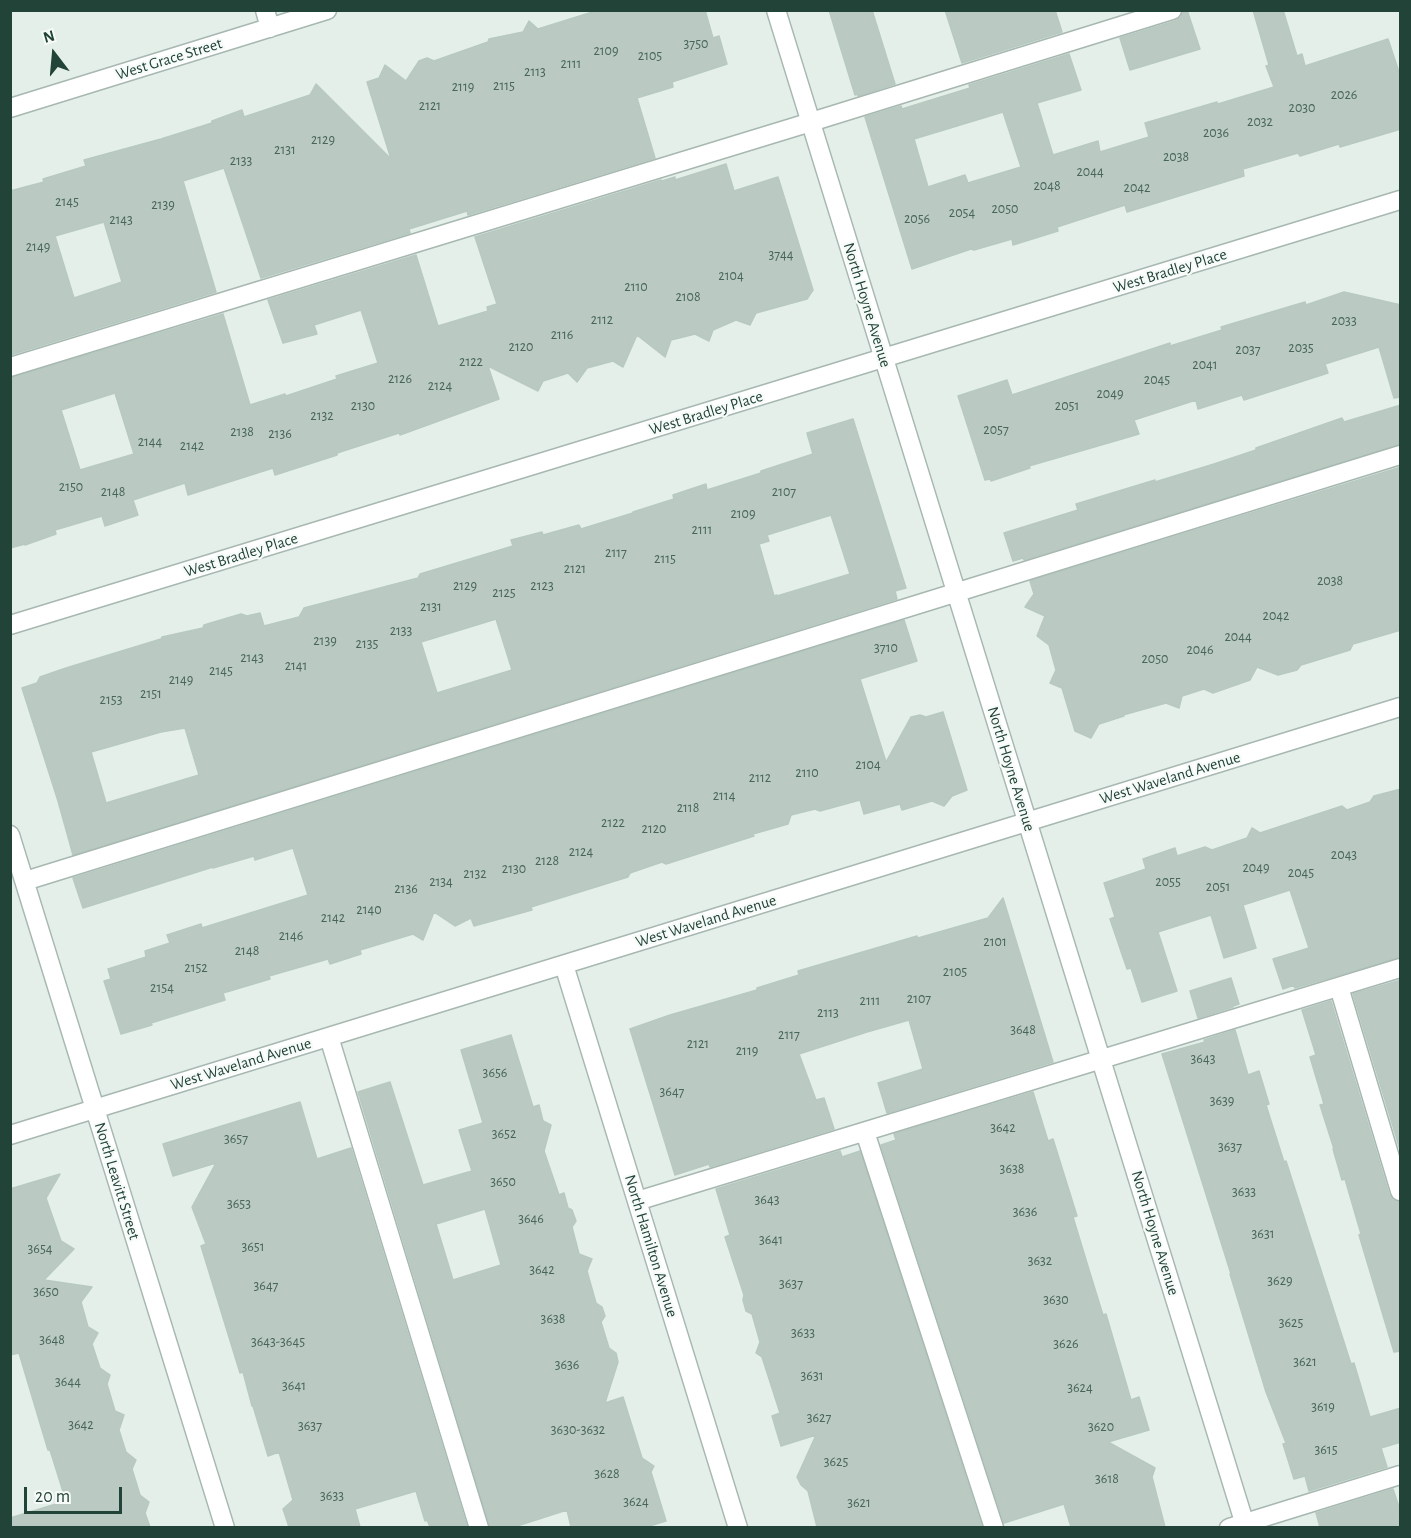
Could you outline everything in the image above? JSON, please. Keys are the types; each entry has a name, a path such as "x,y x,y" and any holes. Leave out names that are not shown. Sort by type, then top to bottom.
{"street":[{"name":"West Grace Street","path":"10,108 268,19 327,10"},
{"name":"North Hoyne Avenue","path":"776,10 1102,1060 1240,1526"},
{"path":"10,367 1172,10"},
{"name":"West Bradley Place","path":"10,626 1401,200"},
{"path":"25,881 1401,455"},
{"name":"West Waveland Avenue","path":"10,1135 1401,707"},
{"name":"North Leavitt Street","path":"10,835 225,1527"},
{"name":"North Hamilton Avenue","path":"564,964 738,1527"},
{"path":"637,1201 1401,968"},
{"path":"1339,987 1401,1191"},
{"path":"329,1037 479,1527"},
{"path":"865,1132 994,1527"},
{"path":"1240,1526 1401,1475"}],"building":[{"path":"599,10 705,10 713,38 719,36 727,64 672,82 673,87 637,98 655,158 468,215 467,211 409,229 410,233 261,278 224,168 183,181 216,292 10,355 10,191 44,182 43,179 86,166 84,160 212,123 212,121 242,110 244,117 310,95 316,84 391,159 367,82 379,78 385,65 406,81 419,61 427,58 434,61 488,42 489,39 523,32 529,21 538,29","holes":["104,222 122,282 74,298 55,236"]},
{"path":"829,10 872,10 895,84 855,95"},
{"path":"945,10 1055,10 1062,32 962,63"},
{"path":"1183,10 1187,10 1200,49 1130,70 1120,38 1175,21 1181,17"},
{"path":"1253,10 1283,10 1297,56 1302,54 1305,66 1388,39 1401,78 1401,129 1340,147 1339,144 1300,156 1298,153 1243,169 1244,176 1127,212 1125,205 1057,227 1058,231 1013,245 1012,239 971,249 912,269 865,117 901,106 902,109 970,88 969,85 1069,54 1081,90 1037,103 1053,155 1098,141 1100,152 1149,137 1145,123 1274,87 1266,66 1269,65","holes":["1003,112 1021,167 968,183 965,175 928,187 914,139"]},
{"path":"726,164 734,191 778,177 813,290 807,299 756,313 750,325 736,320 713,330 709,341 695,334 671,340 665,357 637,335 623,367 613,361 587,368 577,382 568,373 543,381 538,391 488,366 499,399 400,435 399,433 275,475 273,468 188,495 185,483 133,500 138,515 105,526 102,516 55,530 56,534 10,548 10,378 223,314 250,405 285,394 286,396 337,379 336,376 378,363 361,310 314,325 317,334 283,343 268,300 416,255 438,326 488,311 487,307 497,304 475,237 661,180 675,177 675,180","holes":["115,393 134,454 80,470 61,410"]},
{"path":"1344,292 1401,305 1401,397 1394,398 1379,347 1325,364 1328,373 1244,400 1242,395 1198,409 1196,400 1134,420 1139,434 1029,466 1030,468 991,481 990,479 985,480 958,396 1007,380 1012,395 1170,343 1170,346 1222,330 1221,327 1305,302 1306,305"},
{"path":"1401,405 1401,444 1024,560 1023,558 1013,561 1004,533 1078,510 1076,504 1214,464 1342,418 1344,422"},
{"path":"853,419 906,588 895,591 897,599 73,855 22,688 37,683 40,677 162,637 203,628 204,625 241,614 247,616 260,613 264,626 299,617 304,608 418,578 420,574 513,546 511,540 542,532 543,535 579,525 581,529 674,499 673,495 706,484 707,490 761,473 761,471 813,454 807,433","holes":["831,515 850,574 774,596 759,544 769,541 767,535","496,619 512,670 437,693 421,642","185,728 199,775 106,803 91,752 161,732"]},
{"path":"1401,467 1401,630 1353,644 1350,650 1301,665 1297,670 1278,675 1257,667 1250,680 1213,693 1204,689 1182,696 1179,708 1166,703 1099,724 1091,738 1075,731 1062,688 1050,683 1056,670 1049,645 1037,636 1045,616 1025,607 1034,594 1030,581"},
{"path":"904,620 917,661 860,679 886,762 911,717 920,715 926,717 943,712 967,790 952,796 944,806 932,801 902,810 900,804 864,814 860,800 820,811 815,809 791,815 788,824 753,834 754,836 666,864 662,862 630,873 628,877 531,907 532,910 474,926 471,918 455,926 434,912 423,940 413,934 360,950 361,954 330,964 328,959 269,976 270,979 223,993 225,1000 121,1034 104,981 111,979 108,969 146,957 145,951 170,943 167,935 201,924 202,928 308,895 293,848 255,860 254,856 213,867 83,908 73,878"},
{"path":"1401,789 1401,957 1295,988 1294,985 1283,989 1273,959 1309,948 1290,890 1243,905 1256,948 1224,958 1211,915 1158,932 1177,991 1142,1002 1131,968 1127,969 1110,919 1115,917 1104,883 1146,869 1143,859 1175,848 1177,856 1205,847 1212,850 1247,838 1252,828 1260,833 1342,806 1347,810 1370,802 1374,796"},
{"path":"1003,898 1053,1062 887,1113 878,1083 923,1069 909,1020 867,1032 799,1054 816,1100 824,1098 834,1129 710,1167 709,1164 675,1175 630,1029 757,990 757,988 799,975 798,971 988,918"},
{"path":"1231,978 1239,1004 1198,1018 1190,991"},
{"path":"1401,980 1401,1153 1353,994"},
{"path":"1331,1001 1389,1194 1393,1200 1401,1202 1401,1351 1394,1352 1345,1179 1342,1180 1320,1105 1324,1104 1310,1057 1316,1055 1302,1010"},
{"path":"1235,1030 1248,1075 1259,1071 1269,1104 1266,1105 1284,1162 1286,1161 1370,1417 1401,1408 1401,1442 1381,1448 1387,1467 1309,1491 1305,1476 1294,1479 1283,1444 1286,1443 1266,1392 1162,1054 1205,1042 1204,1040"},
{"path":"511,1035 533,1107 539,1105 543,1121 551,1125 544,1151 559,1195 564,1193 568,1208 572,1210 576,1221 572,1227 579,1254 592,1259 587,1271 596,1303 602,1307 605,1316 601,1322 609,1348 616,1353 618,1362 605,1403 623,1397 642,1458 654,1466 651,1472 666,1521 646,1527 571,1527 567,1510 514,1527 490,1527 358,1092 390,1082 423,1185 472,1171 459,1130 483,1123 461,1050","holes":["485,1209 501,1265 453,1280 436,1224"]},
{"path":"1033,1092 1048,1141 1053,1139 1077,1216 1073,1217 1103,1315 1106,1314 1131,1400 1139,1397 1149,1430 1108,1442 1155,1468 1152,1477 1165,1527 1071,1527 1064,1504 1004,1523 881,1145 896,1140 894,1134"},
{"path":"300,1102 317,1159 351,1148 467,1527 430,1527 427,1520 425,1521 416,1491 355,1509 360,1527 289,1527 283,1509 293,1500 279,1452 268,1456 201,1246 206,1244 192,1207 216,1163 173,1176 163,1144"},
{"path":"840,1151 842,1157 860,1151 982,1527 817,1527 808,1491 797,1477 816,1435 781,1446 772,1416 780,1413 762,1357 756,1353 760,1342 752,1314 746,1311 744,1295 725,1237 730,1235 716,1189"},
{"path":"60,1174 46,1198 61,1241 74,1249 44,1280 92,1287 81,1302 88,1327 98,1333 92,1344 100,1368 110,1375 107,1384 115,1411 124,1415 119,1430 126,1452 136,1460 132,1469 140,1495 149,1502 145,1513 150,1527 10,1527 10,1518 66,1501 19,1353 10,1355 10,1189"},
{"path":"1393,1489 1401,1513 1401,1527 1320,1527 1316,1513"}]}
